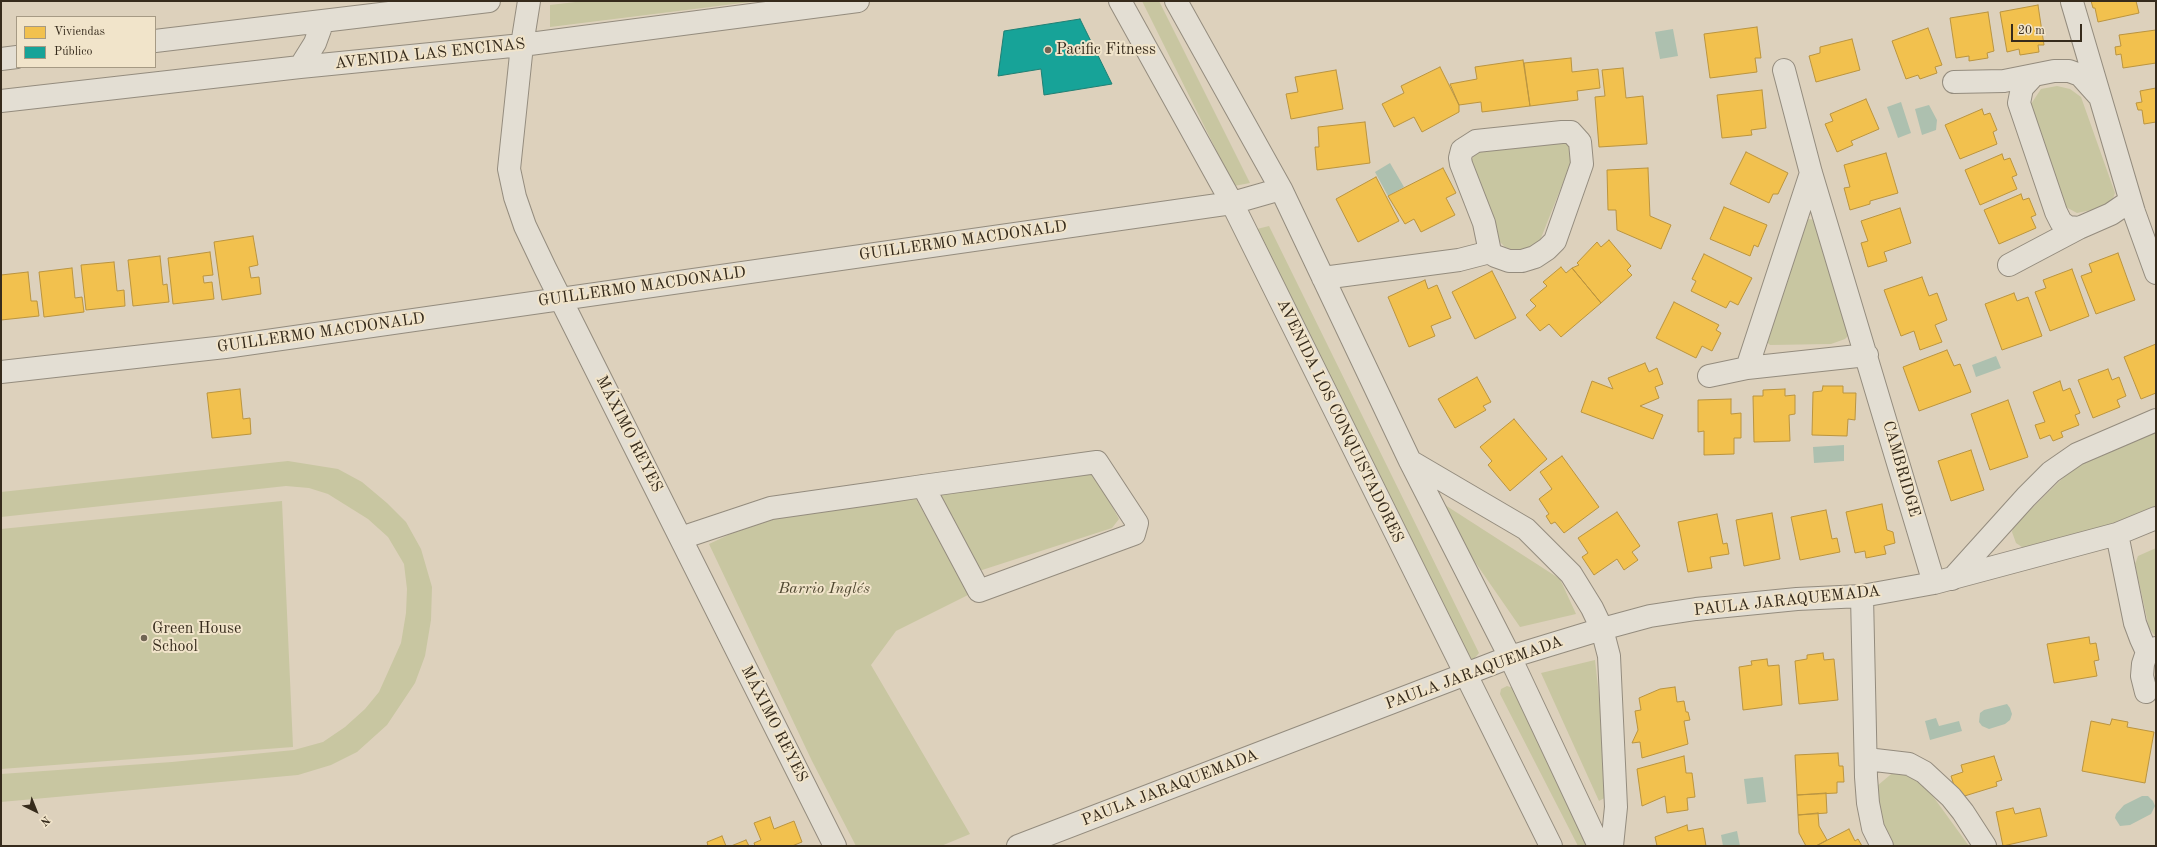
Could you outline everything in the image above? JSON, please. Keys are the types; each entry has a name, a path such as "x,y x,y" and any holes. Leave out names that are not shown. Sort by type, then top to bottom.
{"street":[{"path":"156,41 489,1"},
{"name":"MÁXIMO REYES","path":"529,1 522,45 509,169 515,197 525,226 835,846"},
{"name":"AVENIDA LAS ENCINAS","path":"1,100 300,67 522,45 858,1"},
{"name":"AVENIDA LOS CONQUISTADORES","path":"1120,1 1232,203 1551,846"},
{"path":"1176,1 1281,189 1410,461 1510,657 1599,846"},
{"path":"2072,2 2130,201 2156,273"},
{"path":"300,67 315,43 323,21"},
{"path":"1,59 16,57"},
{"name":"CAMBRIDGE","path":"1784,70 1811,173 1867,355 1943,581"},
{"path":"1954,82 2004,81 2054,71 2069,71 2080,75 2098,95"},
{"path":"2034,75 2022,88 2019,103 2020,112 2061,222 2068,227 2079,228"},
{"path":"1562,132 1573,134 1580,142 1582,164 1555,241 1547,249 1535,257 1522,261 1501,260 1490,252 1484,223 1461,164 1460,158 1462,150 1476,141 1562,132"},
{"path":"1747,368 1811,173"},
{"name":"GUILLERMO MACDONALD","path":"1,372 225,347 561,299 1232,203 1281,189"},
{"path":"2009,265 2079,228 2110,214 2130,201"},
{"path":"1323,278 1459,260 1490,252"},
{"path":"1709,376 1747,368 1867,355"},
{"path":"1943,581 2051,472 2077,454 2156,420"},
{"path":"1410,461 1526,529 1571,574 1592,608 1602,629 1609,656 1616,807 1612,846"},
{"path":"681,538 771,508 923,486 1097,462 1137,523 1134,534 979,591 923,486"},
{"name":"PAULA JARAQUEMADA","path":"1018,846 1510,657 1602,629 1650,616 1696,609 1797,599 1862,596 1943,581 2117,534 2156,518"},
{"path":"2117,534 2135,623 2152,650 2142,664 2142,676 2146,692"},
{"path":"1862,596 1868,804 1873,828 1882,846"},
{"path":"1866,757 1909,764 1924,772 1959,807 1985,846"}],"green space":[{"path":"584,1 758,1 550,27 550,5"},
{"path":"1142,1 1159,1 1250,183 1234,186"},
{"path":"2057,86 2070,89 2081,97 2115,193 2112,201 2097,209 2077,213 2064,206 2036,120 2031,104 2041,89"},
{"path":"1561,140 1569,144 1572,160 1539,243 1528,250 1517,251 1505,247 1498,240 1470,165 1475,152"},
{"path":"1808,219 1817,220 1849,335 1845,339 1831,344 1770,345 1767,342 1801,225"},
{"path":"1269,226 1479,653 1474,659 1467,661 1253,230"},
{"path":"2156,431 2156,507 2112,525 2031,549 2022,547 2016,543 2012,532 2013,527 2071,470 2088,460"},
{"path":"288,461 338,469 362,482 387,503 406,522 421,549 432,587 431,620 425,656 415,683 387,725 357,752 331,765 298,775 1,802 1,774 172,762 294,750 323,742 345,727 365,709 379,692 401,643 406,613 407,589 404,564 388,537 368,519 328,494 309,488 286,486 1,517 1,492"},
{"path":"1091,468 1119,519 1112,528 979,571 934,494"},
{"name":"Barrio Inglés","path":"912,492 970,594 896,631 871,665 970,834 941,846 856,846 812,761 709,544 775,513"},
{"path":"1428,494 1560,579 1576,614 1520,627"},
{"name":"Green House School","path":"282,501 293,747 1,769 1,529"},
{"path":"2156,548 2156,637 2149,628 2135,564 2138,556"},
{"path":"1595,660 1610,795 1599,801 1541,673"},
{"path":"1507,686 1516,689 1592,846 1578,846 1500,694 1501,689"},
{"path":"1896,770 1905,771 1924,784 1969,846 1888,846 1879,815 1877,786"}],"shaded area":[{"path":"1673,29 1678,56 1660,59 1655,32"},
{"path":"1901,102 1911,133 1898,138 1887,107"},
{"path":"1929,105 1937,120 1936,130 1922,135 1915,109"},
{"path":"1390,163 1404,187 1388,196 1375,172"},
{"path":"1996,356 2001,368 1976,377 1972,365"},
{"path":"1844,445 1844,461 1814,463 1813,447"},
{"path":"2007,704 2012,714 2010,720 2005,724 1989,729 1982,726 1979,722 1980,713 1984,710"},
{"path":"1936,718 1939,726 1959,721 1962,731 1930,740 1925,721"},
{"path":"1763,777 1766,802 1747,804 1744,779"},
{"path":"2142,796 2148,796 2153,801 2155,806 2151,814 2130,825 2120,826 2115,818 2116,814 2124,805"},
{"path":"1737,831 1740,846 1723,846 1721,835"}],"building: Viviendas":[{"path":"2091,1 2136,1 2139,13 2098,22 2095,8 2093,8"},
{"path":"2038,5 2044,45 2038,45 2039,52 2020,55 2019,49 2007,52 2000,12"},
{"path":"1988,12 1994,51 1987,53 1988,58 1969,61 1969,56 1956,58 1950,18"},
{"path":"1757,27 1761,58 1755,58 1757,72 1710,78 1704,34"},
{"path":"1928,28 1942,65 1935,67 1937,73 1920,79 1918,75 1906,79 1892,41"},
{"path":"2156,30 2156,63 2123,68 2121,54 2116,55 2115,47 2121,46 2119,35"},
{"path":"1852,39 1860,70 1816,82 1809,56 1820,53 1820,47"},
{"path":"1571,58 1572,72 1598,69 1600,88 1577,91 1578,100 1530,106 1524,63"},
{"path":"1523,60 1530,106 1482,112 1481,102 1459,105 1450,84 1477,79 1475,67"},
{"path":"1440,67 1459,105 1459,112 1422,132 1414,117 1394,127 1382,104 1404,93 1401,86"},
{"path":"1623,68 1626,98 1643,96 1647,144 1599,147 1595,97 1605,96 1602,70"},
{"path":"1336,70 1343,109 1291,119 1286,94 1298,92 1295,77"},
{"path":"2156,88 2156,122 2144,124 2142,110 2138,110 2136,103 2142,102 2140,91"},
{"path":"1762,90 1766,128 1751,130 1752,135 1722,138 1717,95"},
{"path":"1866,99 1879,129 1851,141 1853,145 1837,152 1825,124 1833,121 1830,114"},
{"path":"1982,109 1984,115 1990,113 1997,130 1993,132 1997,144 1960,159 1945,125"},
{"path":"1365,122 1370,163 1317,170 1315,147 1319,147 1318,127"},
{"path":"1746,152 1788,173 1778,194 1773,194 1769,203 1730,184"},
{"path":"1886,153 1898,193 1870,201 1870,204 1850,210 1844,188 1850,187 1844,165"},
{"path":"2002,154 2004,160 2010,158 2017,175 2012,177 2017,189 1980,205 1965,170"},
{"path":"1443,168 1456,193 1446,198 1455,215 1421,232 1414,219 1405,224 1388,196"},
{"path":"1648,168 1650,216 1671,225 1661,249 1617,230 1616,210 1608,210 1607,170"},
{"path":"1376,177 1399,221 1358,242 1336,199"},
{"path":"2021,194 2023,200 2029,198 2036,215 2031,217 2036,228 1999,244 1984,210"},
{"path":"1724,207 1767,225 1758,247 1754,245 1750,256 1710,239"},
{"path":"1900,208 1911,243 1884,252 1887,261 1868,267 1861,243 1868,241 1861,221"},
{"path":"253,236 258,265 249,267 251,278 259,277 261,294 222,300 214,242"},
{"path":"1609,240 1631,266 1627,270 1632,275 1601,303 1572,268 1579,265 1577,263 1597,242 1601,247"},
{"path":"210,252 213,275 203,276 204,283 212,282 214,299 173,304 168,258"},
{"path":"2118,253 2135,300 2096,314 2081,276 2092,272 2089,264"},
{"path":"1704,254 1752,278 1738,305 1730,301 1726,308 1691,291 1696,281 1692,279"},
{"path":"160,256 163,285 167,284 169,302 133,306 128,260"},
{"path":"114,262 117,291 124,290 125,306 86,310 81,265"},
{"path":"1561,267 1566,273 1572,268 1601,303 1561,337 1549,324 1540,331 1526,315 1536,306 1530,300 1547,286 1543,282"},
{"path":"72,268 75,298 82,297 84,312 44,317 39,272"},
{"path":"2072,269 2089,316 2050,331 2035,292 2046,288 2043,280"},
{"path":"1492,271 1516,318 1475,339 1452,292"},
{"path":"28,272 31,301 37,301 39,316 1,320 1,275"},
{"path":"1922,277 1929,296 1937,293 1947,320 1935,325 1942,342 1920,350 1914,331 1901,336 1884,290"},
{"path":"1425,280 1428,289 1437,285 1451,318 1431,326 1435,336 1409,347 1388,297"},
{"path":"2014,293 2017,301 2028,297 2042,336 2002,350 1985,304"},
{"path":"1674,302 1719,325 1716,330 1721,333 1712,351 1702,346 1696,358 1656,338"},
{"path":"2156,344 2156,393 2141,399 2124,357"},
{"path":"1947,350 1954,366 1960,364 1971,392 1919,411 1903,367"},
{"path":"1645,363 1649,372 1657,368 1663,384 1655,387 1659,398 1640,406 1663,415 1653,439 1581,412 1592,381 1613,389 1608,378"},
{"path":"2108,369 2112,380 2119,377 2126,396 2117,400 2120,407 2093,418 2078,380"},
{"path":"1477,377 1491,402 1483,406 1486,410 1455,428 1438,399"},
{"path":"2060,381 2063,391 2070,388 2080,413 2075,415 2079,425 2061,432 2063,437 2053,441 2050,435 2040,439 2035,425 2045,422 2033,392"},
{"path":"1823,386 1843,386 1843,393 1856,393 1855,420 1848,419 1847,436 1812,435 1813,392 1822,391"},
{"path":"240,389 243,419 250,418 251,434 212,438 207,393"},
{"path":"1785,389 1785,396 1795,395 1795,414 1789,415 1790,441 1754,442 1753,396 1763,396 1763,390"},
{"path":"1731,399 1731,414 1741,413 1741,438 1734,438 1734,454 1704,455 1704,431 1698,432 1698,400"},
{"path":"2008,400 2028,457 1990,470 1971,414"},
{"path":"1514,419 1547,459 1510,491 1488,465 1492,461 1480,447"},
{"path":"1971,450 1984,490 1951,501 1938,461"},
{"path":"1562,456 1599,507 1564,533 1555,522 1551,524 1546,516 1549,514 1539,499 1552,489 1540,472"},
{"path":"1882,504 1887,530 1893,532 1895,543 1884,546 1886,554 1866,558 1865,551 1855,553 1846,512"},
{"path":"1826,510 1832,539 1837,538 1840,552 1800,560 1791,517"},
{"path":"1617,512 1640,546 1632,552 1638,560 1624,570 1617,559 1594,575 1582,557 1588,553 1578,538"},
{"path":"1772,513 1780,559 1744,566 1736,520"},
{"path":"1717,514 1723,544 1727,543 1729,554 1710,557 1712,568 1688,572 1678,522"},
{"path":"2089,637 2090,644 2096,643 2099,660 2094,661 2097,676 2054,683 2047,644"},
{"path":"1823,653 1824,660 1834,659 1838,700 1799,704 1795,661 1807,659 1807,655"},
{"path":"1767,659 1768,666 1779,665 1782,705 1743,710 1739,667 1752,665 1751,661"},
{"path":"1675,687 1677,702 1684,701 1686,712 1688,712 1690,720 1684,721 1688,744 1642,758 1640,742 1632,743 1638,730 1635,711 1641,710 1639,698 1660,689"},
{"path":"2112,719 2128,722 2127,727 2154,732 2145,783 2082,771 2091,721 2110,725"},
{"path":"1838,753 1839,766 1843,766 1844,782 1837,782 1837,793 1797,795 1795,755"},
{"path":"1684,756 1686,773 1692,773 1695,797 1687,798 1688,810 1667,813 1665,796 1642,806 1637,769"},
{"path":"1994,756 2002,780 1996,782 1997,786 1958,798 1951,776 1963,772 1961,765"},
{"path":"1826,793 1827,813 1798,815 1797,795"},
{"path":"2013,808 2015,814 2040,808 2047,836 2003,846 1996,812"},
{"path":"1818,813 1819,826 1827,840 1816,846 1806,846 1799,833 1798,815"},
{"path":"770,817 774,829 794,821 802,842 792,846 755,846 754,843 761,840 754,823"},
{"path":"1687,825 1688,831 1703,828 1706,846 1657,846 1655,837"},
{"path":"1849,829 1855,841 1858,839 1862,846 1816,846"},
{"path":"722,836 726,846 708,846 707,842"},
{"path":"746,840 749,846 731,846"}],"building: Público":[{"name":"Pacific Fitness","path":"1080,19 1112,84 1044,95 1041,69 998,76 1004,31"}],"place":[{"name":"Pacific Fitness","path":"1048,50"},
{"name":"Green House School","path":"144,638"}]}
